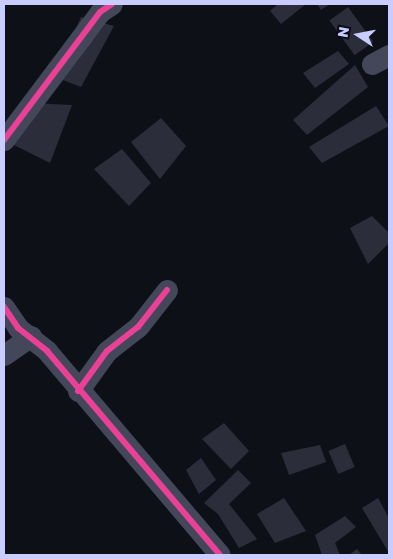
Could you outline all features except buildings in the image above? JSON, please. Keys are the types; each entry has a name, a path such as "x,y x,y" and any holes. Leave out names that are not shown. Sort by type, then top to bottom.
{"street":[{"path":"4,140 87,27 112,4"},
{"path":"78,391 107,350 138,327 167,290"},
{"path":"4,307 18,328 31,336 220,555"},
{"path":"4,356 31,336"}],"cycle path":[{"path":"4,140 100,12 112,4"},
{"path":"78,391 107,351 138,327 167,290"},
{"path":"4,307 18,328 47,351 220,555"}]}
